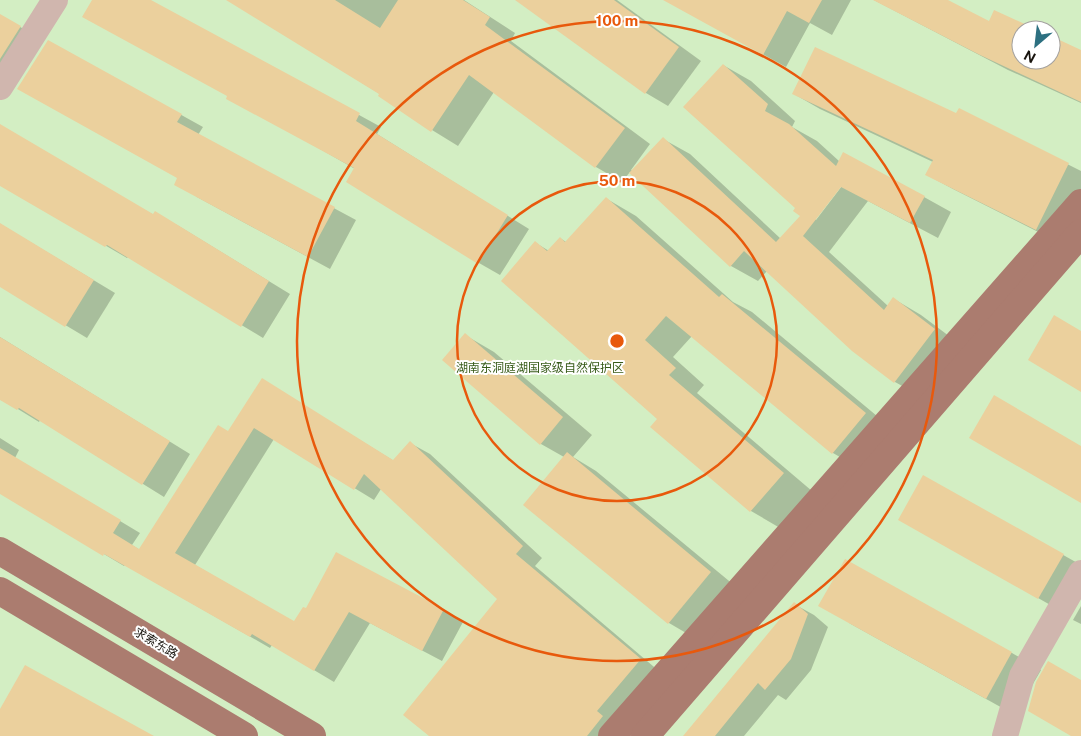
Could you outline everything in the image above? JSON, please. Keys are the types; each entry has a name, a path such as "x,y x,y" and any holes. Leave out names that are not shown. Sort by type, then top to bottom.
{"main road":[{"path":"612,736 1081,203"},
{"path":"645,736 1081,233"},
{"name":"求索东路","path":"0,551 312,736"},
{"path":"0,591 244,736"}],"street":[{"path":"0,87 55,0"},
{"path":"1005,736 1022,676 1081,574"}],"green space":[{"name":"湖南东洞庭湖国家级自然保护区","path":"0,0 1081,0 1081,736 0,736"}],"building":[{"path":"92,0 151,0 360,113 356,121 508,215 478,264 346,182 354,168 226,99 227,96 82,17"},
{"path":"226,0 335,0 380,28 398,0 463,0 490,17 485,25 625,128 595,168 469,75 431,132 378,96 379,94"},
{"path":"515,0 614,0 679,47 645,94"},
{"path":"663,0 822,0 809,23 787,11 763,55"},
{"path":"873,0 948,0 989,21 994,10 1016,20 1011,20 1011,69"},
{"path":"0,14 21,26 0,59"},
{"path":"48,40 182,114 177,122 335,207 308,257 174,185 177,178 17,89"},
{"path":"1061,41 1081,50 1081,102 1012,70 1061,70"},
{"path":"815,47 956,113 959,108 1069,163 1036,230 925,175 933,160 792,94"},
{"path":"723,64 768,104 765,111 789,124 836,166 843,152 925,196 910,223 841,187 803,236 884,310 893,297 935,329 894,383 852,351 744,251 730,267 629,173 663,137 776,242 800,216 793,211 795,208 683,107"},
{"path":"0,124 153,214 155,211 269,281 241,327 107,245 105,247 0,186"},
{"path":"606,197 719,297 722,294 866,413 832,454 666,316 645,340 676,368 669,375 784,473 750,512 650,427 657,419 501,281 535,241 547,251 560,237 565,242"},
{"path":"0,223 94,280 65,327 0,287"},
{"path":"1054,315 1081,331 1081,392 1028,360"},
{"path":"465,333 563,417 540,445 442,360"},
{"path":"0,337 170,441 142,485 19,408 17,410 0,400"},
{"path":"262,378 393,460 410,441 523,546 516,554 641,659 597,711 603,716 587,736 429,736 403,715 497,599 364,474 354,490 254,428 175,553 294,621 303,607 306,608 336,552 444,609 422,651 349,612 314,671 252,634 250,637 104,554 103,556 0,494 0,448 121,520 113,533 139,549 218,425 228,431"},
{"path":"994,395 1081,446 1081,503 969,438"},
{"path":"567,452 711,572 668,624 523,505"},
{"path":"923,475 1064,554 1038,599 898,520"},
{"path":"845,559 1012,652 986,699 818,606"},
{"path":"794,602 808,614 791,659 765,690 758,683 715,736 683,736"},
{"path":"1048,661 1081,680 1081,736 1071,736 1028,711 1036,682"},
{"path":"25,665 154,736 0,736 0,709"}]}
